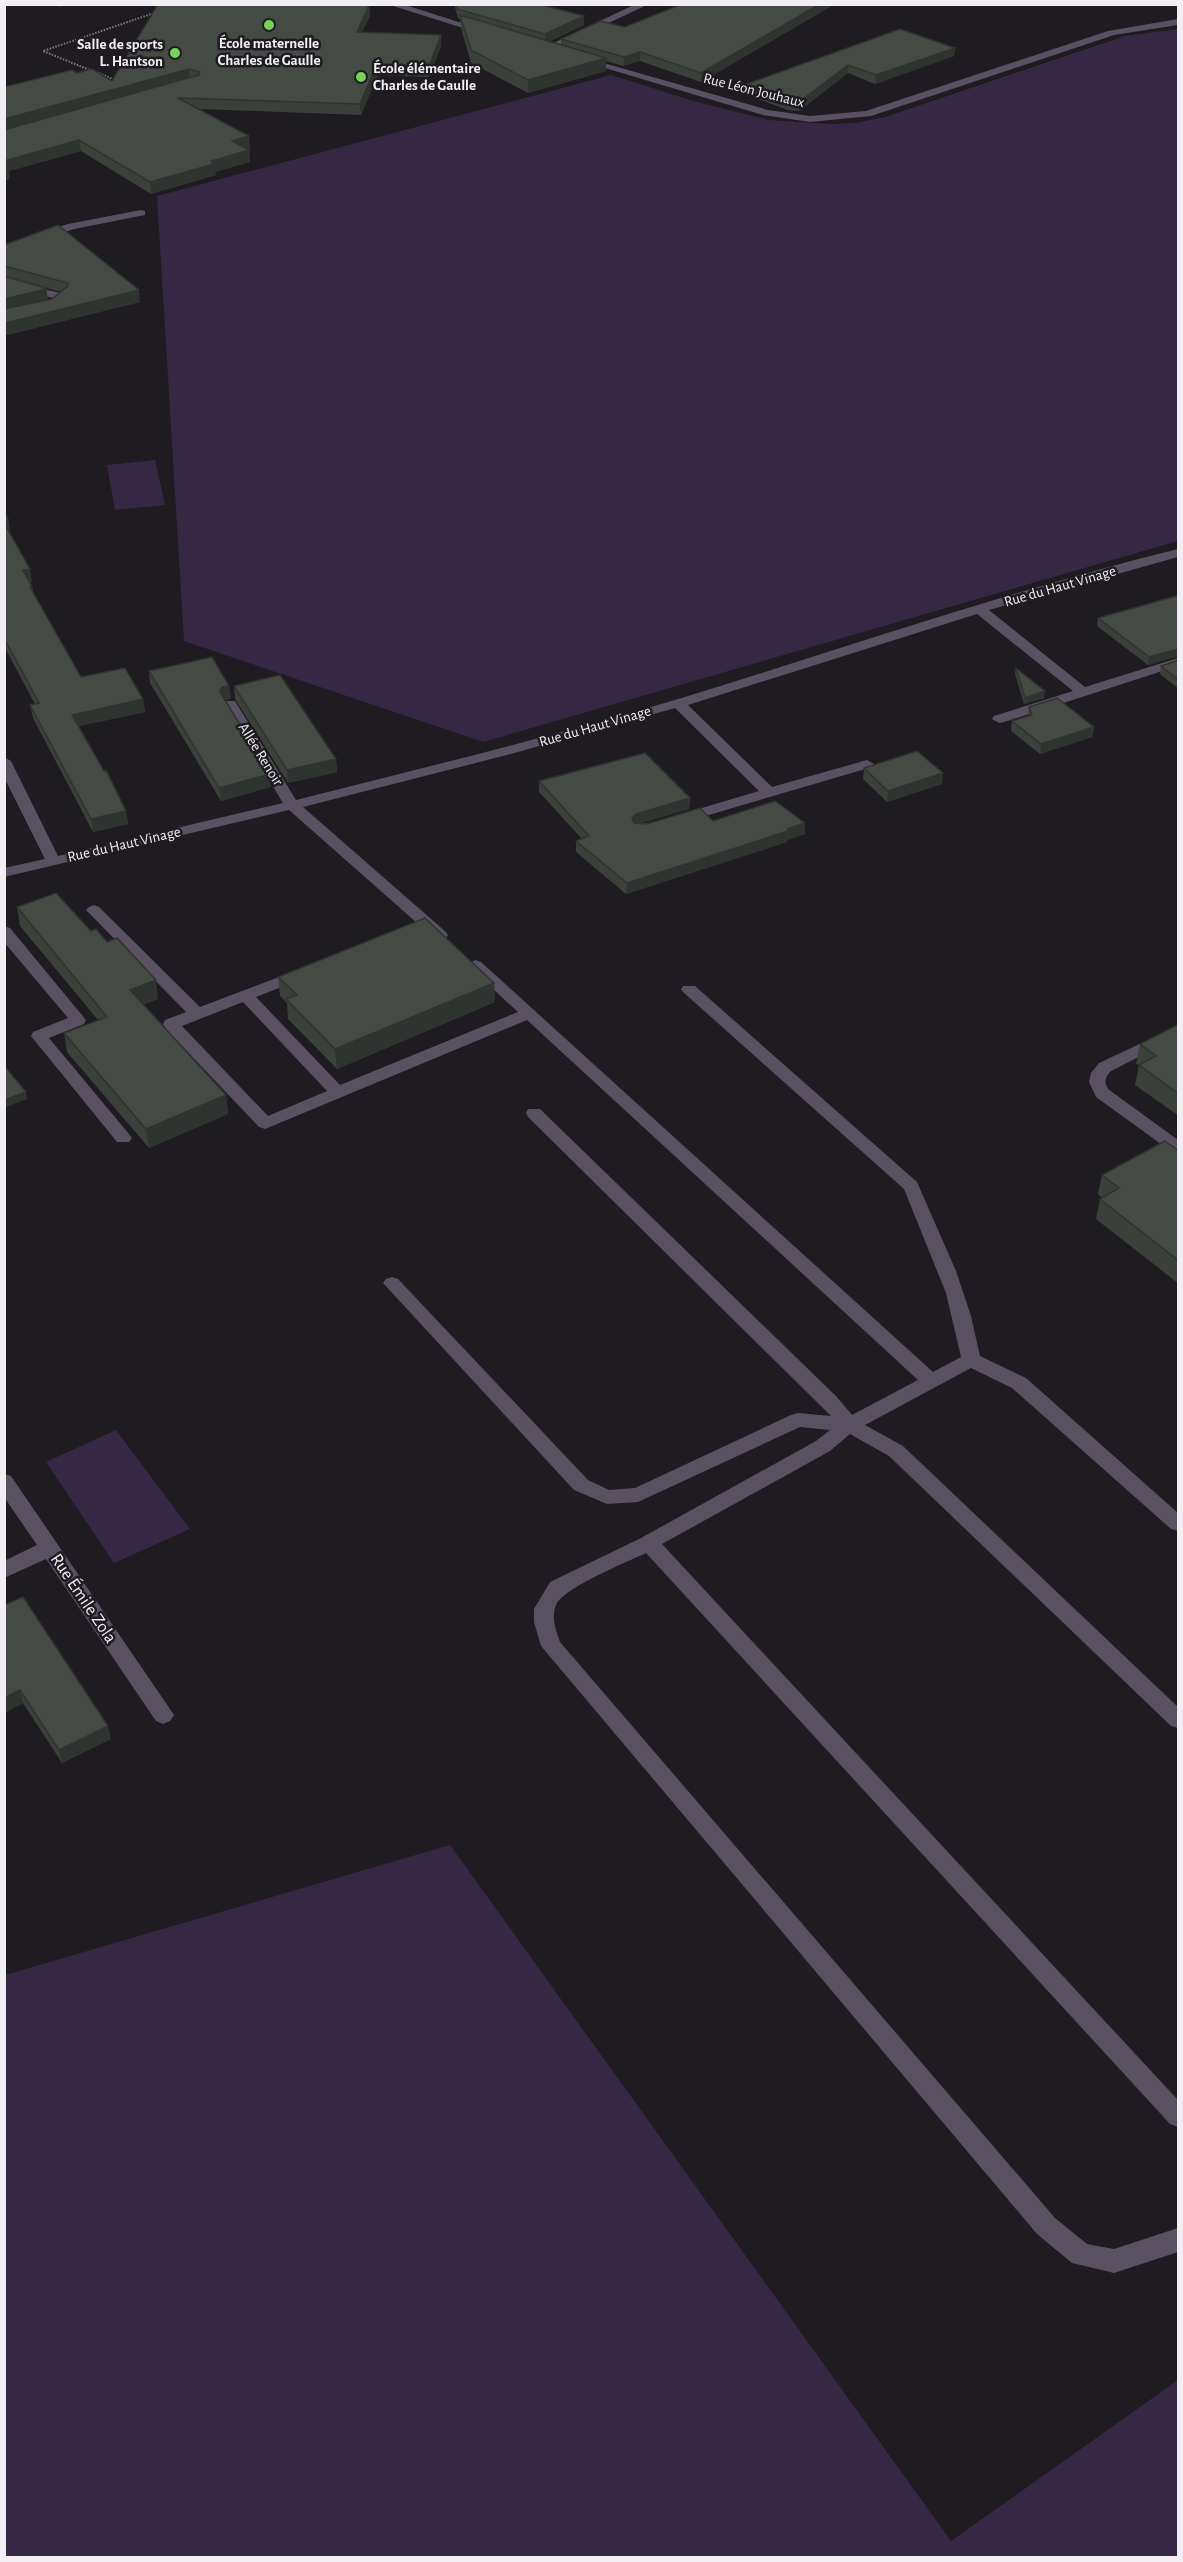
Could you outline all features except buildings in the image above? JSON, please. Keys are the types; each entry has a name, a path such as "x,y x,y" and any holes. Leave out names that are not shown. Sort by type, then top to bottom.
{"street":[{"path":"391,4 492,34"},
{"path":"546,49 645,4"},
{"name":"Rue Léon Jouhaux","path":"568,56 767,113 797,118 824,119 879,111 1125,30 1179,22"},
{"path":"535,46 557,52"},
{"path":"4,248 49,231 105,218 141,213"},
{"path":"4,281 31,290 62,296 49,306 4,317"},
{"name":"Rue du Haut Vinage","path":"4,873 475,759 678,703 979,609 1179,553"},
{"path":"979,609 1083,692"},
{"path":"999,719 1179,662"},
{"path":"678,703 769,793"},
{"name":"Allée Renoir","path":"230,704 292,805 448,941"},
{"path":"4,761 53,860"},
{"path":"662,824 867,764"},
{"path":"94,910 197,1014"},
{"path":"408,934 429,926"},
{"path":"4,931 78,1020 39,1036 123,1137"},
{"path":"466,957 529,1012 931,1381"},
{"path":"321,967 171,1024 265,1123 529,1012"},
{"path":"689,989 911,1186 931,1228 968,1333 971,1360"},
{"path":"245,995 337,1092"},
{"path":"1179,1031 1105,1067 1096,1079 1097,1086 1102,1092 1179,1148"},
{"path":"534,1113 829,1401 849,1425 896,1450 1179,1720"},
{"path":"392,1283 581,1485 607,1497 638,1495 798,1420 849,1425"},
{"path":"971,1360 849,1425 823,1446 648,1543 557,1588 546,1600 543,1621 551,1646 1046,2226 1081,2255 1114,2261 1179,2240"},
{"path":"971,1360 1019,1383 1179,1524"},
{"name":"Rue Émile Zola","path":"4,1481 163,1715"},
{"path":"648,1543 673,1567 1179,2116"},
{"path":"4,1570 50,1548"}],"path":[{"path":"124,84 43,51 159,12"}],"shaded area":[{"path":"1178,29 1178,541 483,742 184,641 157,196 611,75 697,102 769,120 829,124 855,123 885,117 1125,36"},
{"path":"155,460 165,505 115,510 107,465"},
{"path":"116,1430 190,1529 114,1563 46,1462"},
{"path":"450,1845 951,2541 1178,2380 1178,2557 5,2557 5,1975"}],"place":[{"name":"École maternelle Charles de Gaulle","path":"269,25"},
{"name":"Salle de sports L. Hantson","path":"175,53"},
{"name":"École élémentaire Charles de Gaulle","path":"361,77"}]}
